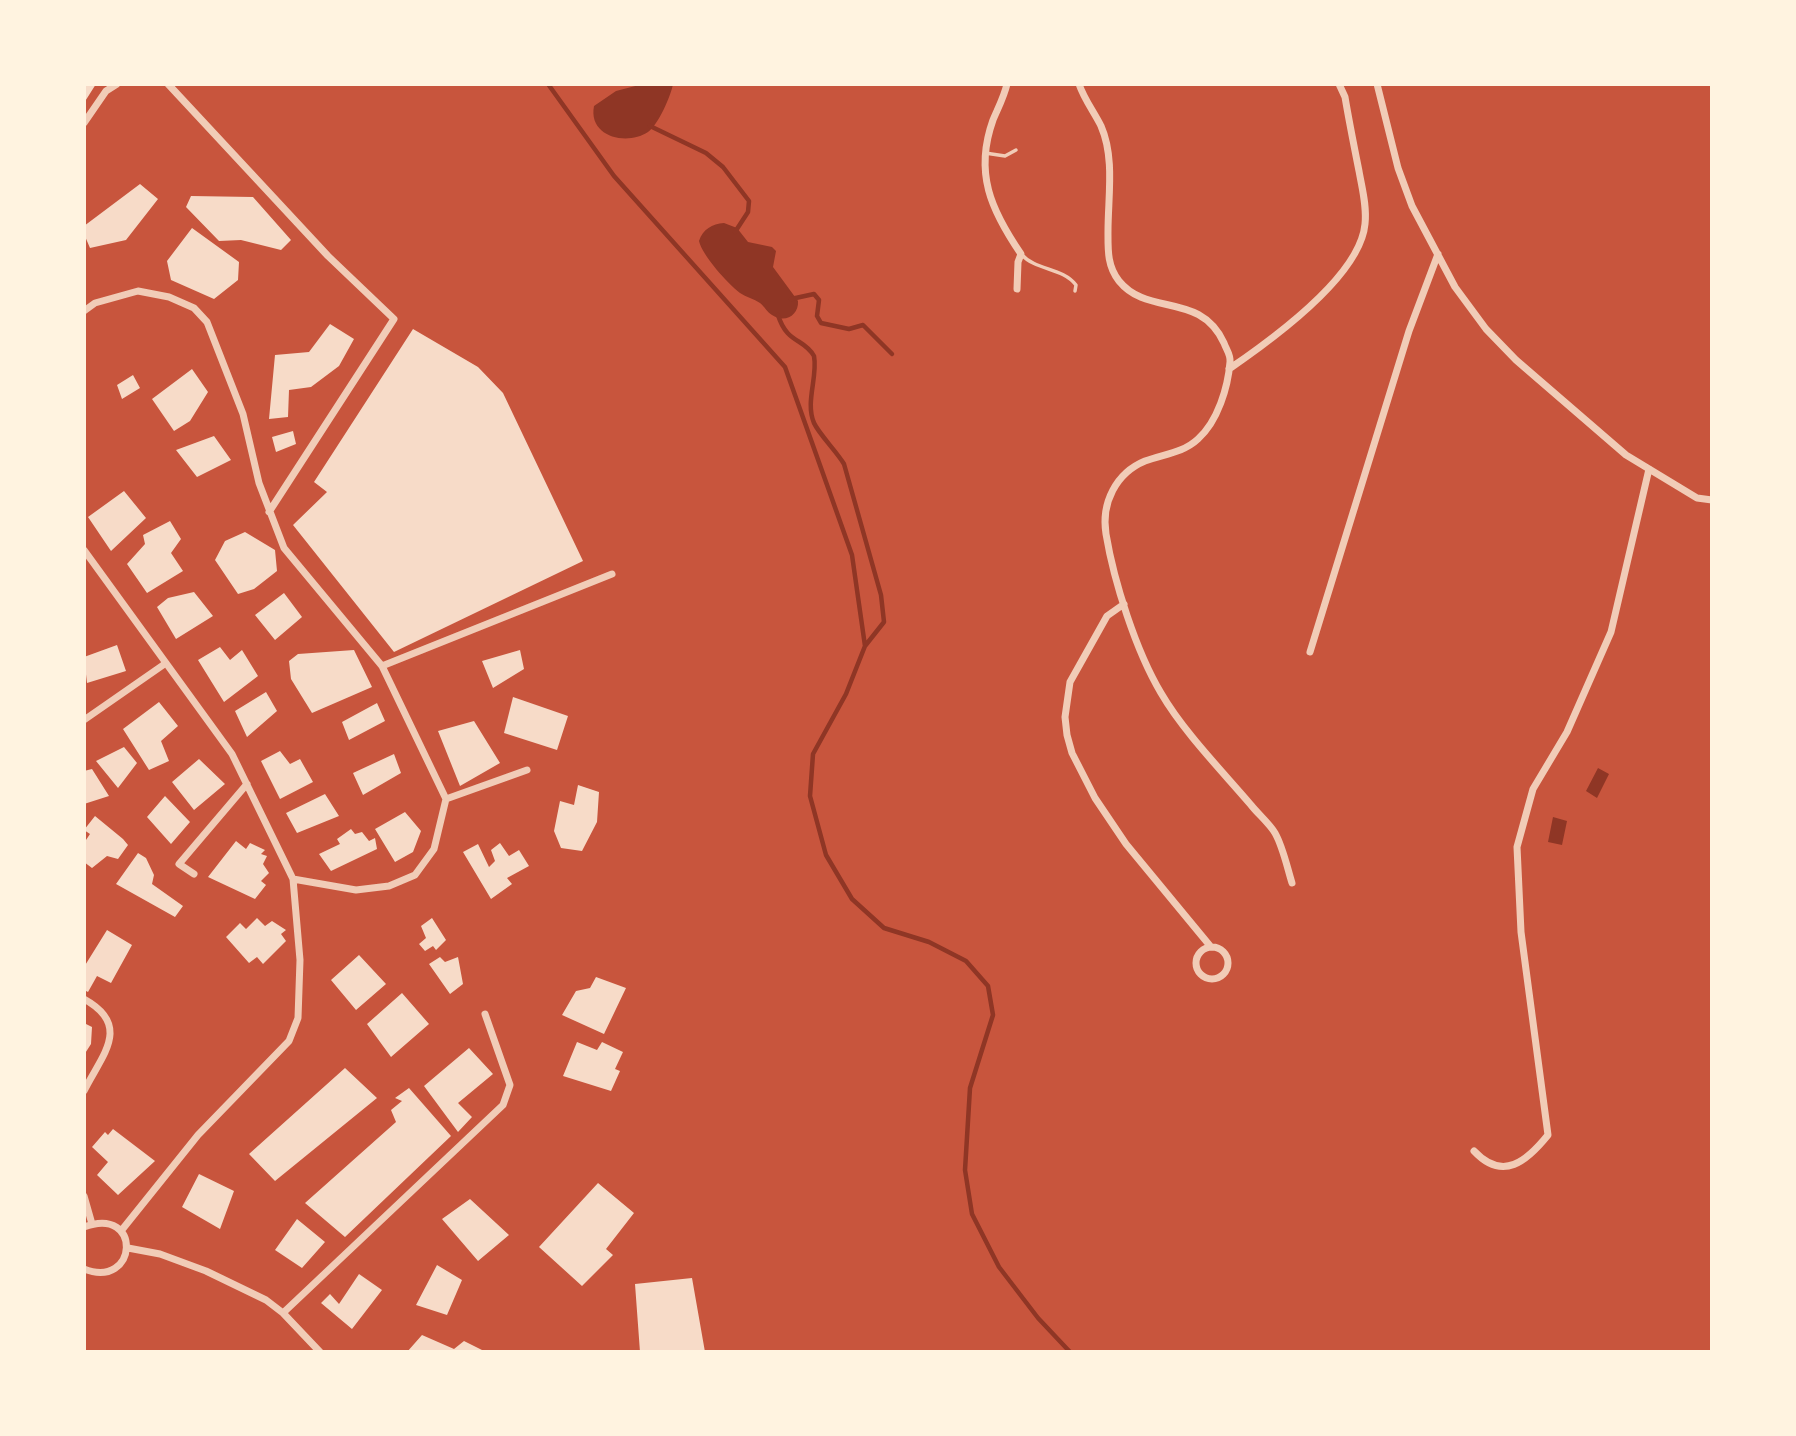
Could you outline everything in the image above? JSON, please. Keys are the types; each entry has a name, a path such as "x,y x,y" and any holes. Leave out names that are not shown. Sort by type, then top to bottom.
{"street":[{"path":"84,122 106,91 117,84"},
{"path":"168,84 328,256 394,319 269,512"},
{"path":"1007,84 993,120 985,152 984,173 988,193 1003,228 1020,247 1017,289"},
{"path":"1079,84 1101,127 1109,155 1108,260 1118,280 1136,296 1188,308 1206,319 1222,338 1231,359 1213,421 1198,439 1177,453 1143,462 1125,474 1114,486 1105,505 1106,532 1125,604 1140,648 1161,694 1275,833 1293,883"},
{"path":"1229,369 1270,342 1327,289 1335,281 1363,235 1366,215 1362,188 1345,97 1339,84"},
{"path":"1377,84 1398,168 1412,206 1463,298 1486,329 1516,360 1626,456 1697,498 1712,500"},
{"path":"1310,652 1409,331 1438,254"},
{"path":"84,311 95,303 138,291 169,297 194,308 207,322 243,414 259,483 284,548 382,666 446,799 434,849 415,875 389,886 356,890 293,879"},
{"path":"1474,1151 1484,1162 1501,1168 1518,1163 1533,1153 1548,1135 1521,932 1517,847 1532,789 1567,732 1611,632 1649,469"},
{"path":"84,551 232,754 293,879 300,960 298,1018 289,1041 198,1135 121,1231"},
{"path":"382,666 612,575"},
{"path":"1125,604 1107,616 1070,682 1065,717 1066,735 1095,798 1126,844 1211,947 1223,951 1229,962 1224,975 1213,980 1201,976 1195,964 1200,952 1211,947"},
{"path":"84,720 166,663"},
{"path":"446,799 527,770"},
{"path":"194,874 179,864 247,784"},
{"path":"84,999 100,1010 111,1029 109,1047 85,1089"},
{"path":"283,1313 503,1105 510,1085 485,1014"},
{"path":"84,1196 88,1226 107,1224 121,1231 128,1248 122,1262 109,1270 95,1272 84,1269"},
{"path":"128,1248 160,1254 206,1271 266,1300 283,1313 320,1352"}],"lane":[{"path":"985,152 1005,156 1016,150"},
{"path":"1020,247 1036,267 1068,276 1076,285 1075,291"}],"shaded area":[{"path":"643,84 673,84 664,110 652,128 630,138 611,136 603,132 594,117 594,106 616,91"},
{"path":"724,223 737,228 748,242 772,247 776,251 773,267 798,301 794,314 790,317 777,318 760,303 740,293 710,261 699,241 708,228"},
{"path":"1598,768 1609,774 1597,798 1586,791"},
{"path":"1553,817 1567,821 1562,845 1548,842"}],"building":[{"path":"84,84 96,84 84,103"},
{"path":"140,184 158,199 126,240 90,248 84,234 84,226"},
{"path":"191,196 253,197 291,240 281,250 241,240 219,241 186,207"},
{"path":"192,228 239,262 238,280 214,299 171,280 167,261"},
{"path":"330,324 354,339 339,366 311,387 289,390 288,417 269,419 275,355 309,352"},
{"path":"413,329 478,367 503,393 583,561 394,652 293,525 327,492 314,482"},
{"path":"192,369 208,392 190,421 174,431 152,399"},
{"path":"133,375 140,388 122,399 117,385"},
{"path":"293,431 296,444 276,452 272,437"},
{"path":"214,436 231,460 197,477 176,450"},
{"path":"124,491 146,518 111,551 88,517"},
{"path":"170,521 181,539 171,553 183,571 147,593 127,564 145,544 143,535"},
{"path":"245,532 275,550 277,571 254,589 238,594 215,560 225,541"},
{"path":"194,592 213,616 176,639 157,607 168,598"},
{"path":"284,593 302,617 275,640 255,615"},
{"path":"117,645 126,671 87,683 84,657"},
{"path":"220,647 230,660 242,650 258,676 224,702 198,660"},
{"path":"354,650 372,687 312,713 291,679 289,661 298,654"},
{"path":"520,650 524,669 493,688 482,661"},
{"path":"266,692 277,711 247,737 235,711"},
{"path":"513,697 568,716 557,750 504,733"},
{"path":"159,702 178,726 161,741 169,761 149,770 123,729"},
{"path":"377,703 385,721 349,740 342,722"},
{"path":"474,721 500,763 460,786 438,731"},
{"path":"124,747 137,763 118,788 96,761"},
{"path":"280,751 290,764 300,759 313,782 280,799 261,761"},
{"path":"394,754 401,773 363,795 353,773"},
{"path":"199,759 225,784 194,810 172,782"},
{"path":"92,769 109,796 84,804 84,771"},
{"path":"578,785 599,792 597,822 582,851 561,848 554,831 560,801 574,805"},
{"path":"325,794 339,816 297,833 286,813"},
{"path":"165,796 190,822 171,844 147,817"},
{"path":"405,812 421,831 413,852 395,862 375,829"},
{"path":"95,816 128,845 118,859 107,856 92,868 84,862 84,843 90,834 84,830"},
{"path":"351,829 355,834 362,832 369,841 375,838 377,849 331,871 319,854 340,844 337,839"},
{"path":"236,841 246,849 250,843 265,850 261,854 267,856 263,864 269,873 261,881 266,885 255,899 208,877"},
{"path":"500,843 509,856 519,850 529,866 507,878 512,884 491,899 463,852 478,844 489,867 495,861 491,850"},
{"path":"138,853 146,858 154,875 152,884 183,906 175,917 116,884"},
{"path":"257,918 265,926 272,921 286,930 281,934 286,941 263,964 257,957 249,963 226,937 240,923 246,929"},
{"path":"432,918 446,940 436,950 433,946 425,951 419,944 426,938 421,926"},
{"path":"107,930 132,945 111,983 97,976 88,992 84,990 84,967"},
{"path":"359,955 386,984 356,1010 331,980"},
{"path":"440,957 445,962 458,957 463,984 450,994 429,964"},
{"path":"596,977 626,988 604,1034 562,1015 576,991 590,988"},
{"path":"402,993 429,1024 391,1057 367,1024"},
{"path":"84,1023 92,1027 91,1044 84,1055"},
{"path":"577,1042 597,1050 602,1042 623,1052 615,1069 620,1071 611,1091 563,1076"},
{"path":"469,1048 493,1074 458,1103 472,1117 458,1132 424,1086"},
{"path":"345,1068 377,1098 275,1181 249,1154"},
{"path":"409,1088 451,1136 345,1237 305,1203 396,1122 391,1110 402,1101 395,1098"},
{"path":"113,1129 155,1161 118,1195 97,1175 108,1162 92,1147 105,1132 108,1135"},
{"path":"199,1174 234,1191 220,1229 182,1207"},
{"path":"598,1183 634,1213 606,1249 613,1255 582,1286 539,1247"},
{"path":"470,1199 509,1235 478,1261 442,1219"},
{"path":"297,1219 325,1242 302,1268 275,1250"},
{"path":"437,1265 462,1280 447,1315 416,1305"},
{"path":"359,1274 382,1290 352,1329 321,1303 330,1294 339,1304"},
{"path":"692,1278 705,1352 640,1352 635,1284"},
{"path":"422,1335 454,1349 464,1341 486,1352 407,1352"}],"waterway":[{"path":"548,84 614,176 785,367 852,555 865,646 846,694 813,754 810,796 826,855 852,899 884,928 929,942 966,961 988,986 993,1015 970,1088 965,1170 972,1214 999,1267 1038,1318 1070,1352"},
{"path":"650,126 706,153 723,167 749,201 748,212 735,232"},
{"path":"791,299 814,294 819,300 817,316 821,323 849,329 863,325 892,354"},
{"path":"778,315 786,331 814,356 811,398 814,423 844,464 881,595 884,622 865,646"}]}
